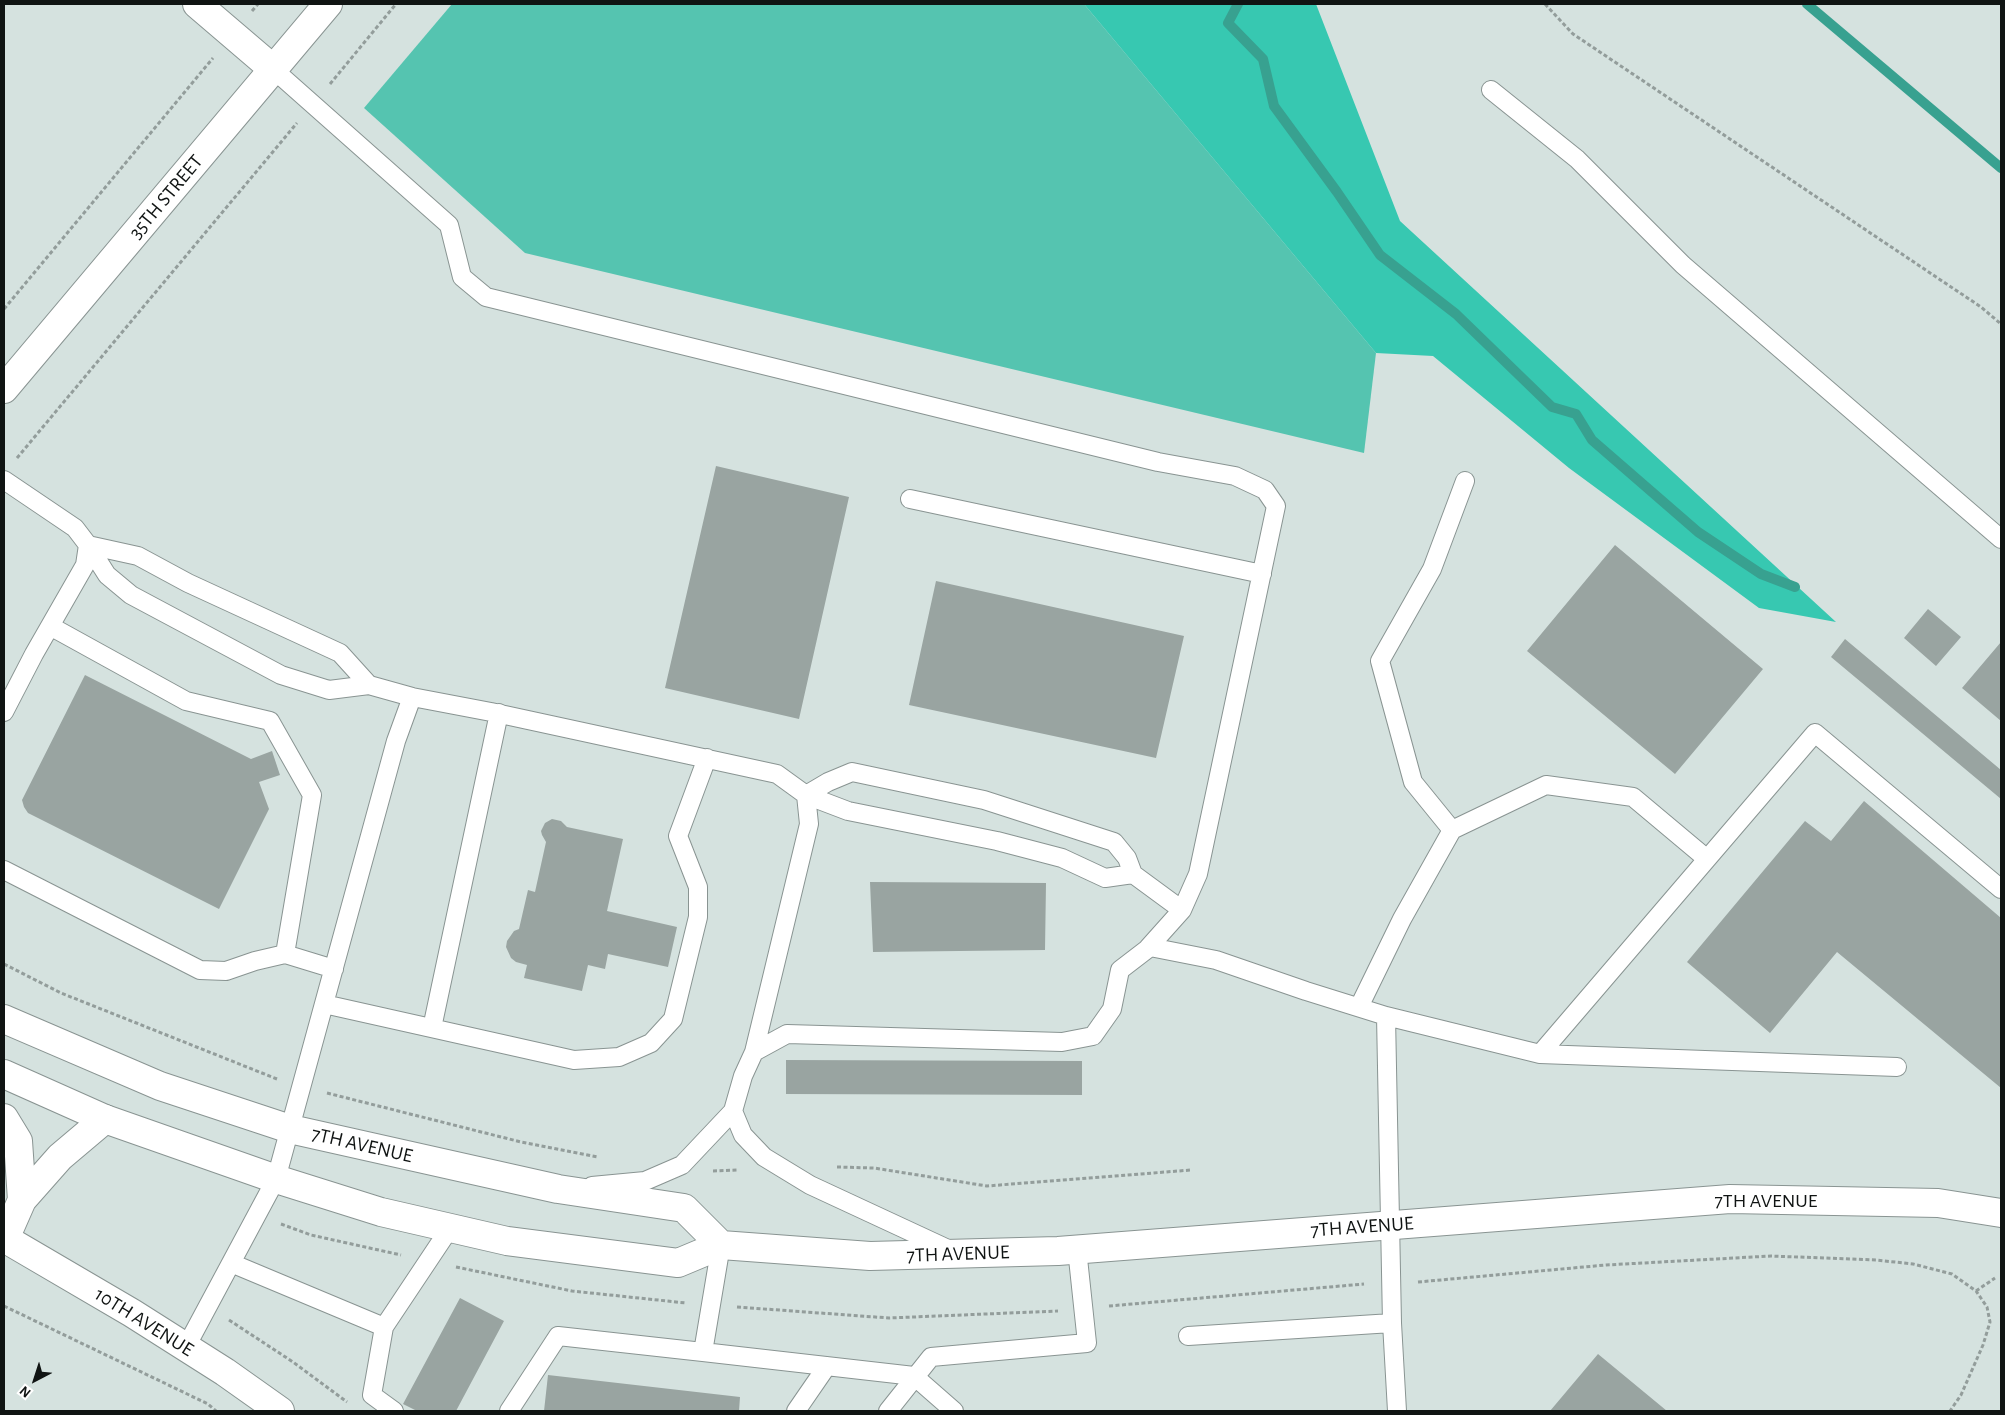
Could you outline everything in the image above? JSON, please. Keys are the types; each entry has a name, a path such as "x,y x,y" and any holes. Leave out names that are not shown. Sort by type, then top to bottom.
{"main road":[{"path":"197,4 273,69"},
{"name":"35TH STREET","path":"4,389 328,4"},
{"name":"7TH AVENUE","path":"4,1019 160,1086 290,1129 558,1189 684,1208 722,1245"},
{"name":"7TH AVENUE","path":"4,1074 105,1119 276,1179 381,1212 507,1241 678,1263 722,1245 870,1256 1077,1249 1730,1199 1938,1203 2001,1213"},
{"path":"4,1118 18,1141 22,1200"},
{"path":"4,1239 22,1200 60,1157 105,1119"},
{"name":"10TH AVENUE","path":"4,1239 132,1313 225,1372 280,1411"}],"lane":[{"path":"273,69 449,225 462,276 486,297 1149,459 1235,476 1265,490 1276,506 1198,874 1182,910 1148,948 1120,970 1112,1009 1093,1036 1062,1042 786,1034 754,1052"},
{"path":"1491,90 1577,159 1683,265 2001,539"},
{"path":"4,480 75,528 107,575 131,595 282,675 329,690 369,685 412,697 499,713 776,774 806,795 848,811 998,841 1062,858 1105,878 1133,874"},
{"path":"1452,830 1413,782 1380,661 1432,569 1465,481"},
{"path":"910,500 1262,574"},
{"path":"4,712 85,566 88,545"},
{"path":"88,545 138,556 188,583 340,653 369,685"},
{"path":"50,626 186,701 270,721 312,795 285,954"},
{"path":"186,1347 276,1179 396,741 412,697"},
{"path":"432,1028 499,713"},
{"path":"1540,1054 1814,733 2001,890"},
{"path":"324,1004 574,1060 619,1058 651,1043 673,1019 698,917 698,887 678,836 707,758"},
{"path":"806,795 828,782 852,772 984,800 1114,842 1127,858 1133,874 1182,910"},
{"path":"1359,1007 1402,920 1452,830 1546,785 1633,797 1707,859"},
{"path":"558,1189 645,1181 682,1165 733,1111 743,1076 754,1052 809,824 806,795"},
{"path":"4,870 200,970 226,971 255,961 285,954 334,969"},
{"path":"1148,948 1216,960 1386,1016 1540,1054 1897,1067"},
{"path":"1386,1016 1392,1322 1397,1411"},
{"path":"733,1111 743,1136 764,1157 810,1185 957,1254"},
{"path":"394,1411 372,1394 384,1326 450,1228"},
{"path":"703,1352 722,1245"},
{"path":"888,1411 931,1357 1087,1343 1077,1249"},
{"path":"231,1262 384,1326"},
{"path":"1188,1336 1392,1322"},
{"path":"510,1411 558,1336 914,1376 954,1411"},
{"path":"796,1411 827,1366"}],"path":[{"path":"4,309 258,4"},
{"path":"15,460 396,4"},
{"path":"1545,4 1573,34 1981,307 2001,324"},
{"path":"4,964 61,993 277,1079 522,1142 606,1159"},
{"path":"672,1169 696,1172 746,1170 777,1165"},
{"path":"829,1166 874,1168 987,1186 1192,1170"},
{"path":"257,1216 310,1235 572,1290 711,1305 889,1318 1045,1313 1083,1308 1391,1283 1429,1282 1606,1265 1771,1256 1876,1260 1913,1264 1952,1274 1976,1291 1987,1307 1990,1322 1983,1345 1961,1395 1950,1411"},
{"path":"1976,1291 1995,1278"},
{"path":"4,1306 208,1404 216,1411"},
{"path":"208,1306 293,1362 351,1406"}],"green space":[{"path":"452,4 1084,4 1376,353 1364,453 525,253 364,108"},
{"path":"1084,4 1316,4 1400,221 1836,622 1759,608 1569,468 1433,356 1376,353"}],"building":[{"path":"716,466 849,497 799,719 665,688"},
{"path":"1615,545 1763,669 1675,774 1527,651"},
{"path":"936,581 1184,636 1156,758 909,705"},
{"path":"1928,609 1961,637 1936,666 1904,638"},
{"path":"1845,639 2001,770 2001,799 1831,657"},
{"path":"2001,642 2001,721 1962,688"},
{"path":"85,675 251,759 272,751 280,775 259,782 269,809 219,909 28,813 24,807 22,800"},
{"path":"1864,801 2001,918 2001,1088 1837,952 1770,1033 1687,962 1805,821 1831,841"},
{"path":"552,819 561,821 567,827 623,839 607,911 677,927 668,967 608,954 605,969 588,965 582,991 524,978 527,965 516,962 511,958 506,947 507,941 514,931 519,929 528,890 535,892 546,842 541,831 545,823"},
{"path":"870,882 1046,883 1045,950 873,952"},
{"path":"786,1060 1082,1061 1082,1095 786,1094"},
{"path":"460,1298 504,1321 456,1411 417,1411 403,1404"},
{"path":"1598,1354 1667,1411 1550,1411"},
{"path":"548,1375 740,1397 739,1411 544,1411"}],"waterway":[{"path":"1238,4 1228,23 1263,59 1274,106 1380,255 1456,314 1552,407 1576,414 1592,440 1698,532 1761,574 1795,587"},
{"path":"1807,4 2001,168"}]}
